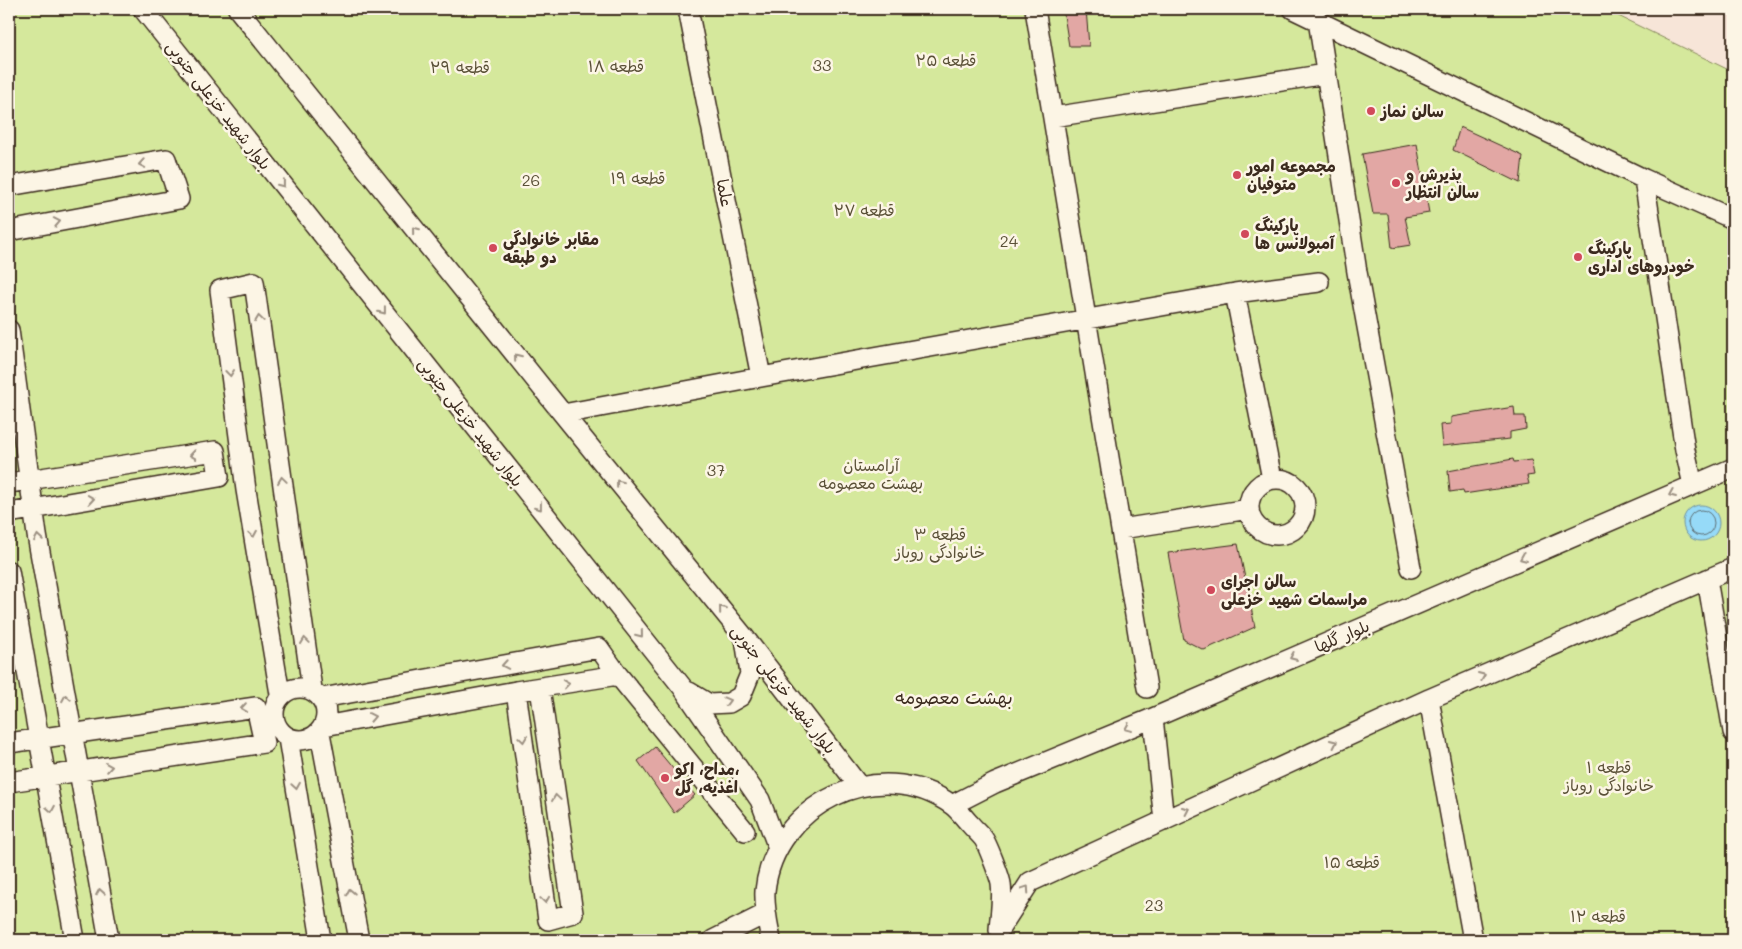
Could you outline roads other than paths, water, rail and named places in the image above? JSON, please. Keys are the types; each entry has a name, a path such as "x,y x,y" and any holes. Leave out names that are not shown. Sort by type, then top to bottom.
{"lane":[{"name":"بلوار شهید خزعلی جنوبی","path":"143,9 683,688 760,800 778,848"},
{"name":"بلوار شهید خزعلی جنوبی","path":"238,9 745,638 859,786"},
{"name":"علما","path":"688,9 761,377"},
{"path":"1035,9 1147,688"},
{"path":"1293,9 1644,179 1733,219"},
{"path":"1318,20 1357,272 1411,568"},
{"path":"1053,117 1326,74"},
{"path":"9,186 166,159 179,199 9,231"},
{"path":"1644,179 1685,450 1693,485"},
{"path":"359,940 322,729 327,718 317,693 254,282 220,290 246,490 280,694 273,710 276,726 288,738 304,741 322,729 516,690 540,688 618,675"},
{"path":"563,414 1236,293 1319,282"},
{"path":"1236,293 1272,479"},
{"path":"9,330 34,508 109,940"},
{"path":"9,483 215,451 219,478 9,512"},
{"name":"بلوار گلها","path":"952,805 995,783 1152,718 1733,468"},
{"path":"1272,479 1281,479 1297,487 1305,503 1301,521 1296,528 1288,533 1279,535 1270,534 1254,524 1249,509 1251,497 1256,489 1272,479"},
{"path":"1121,530 1249,509"},
{"path":"997,935 1030,882 1429,699 1733,568"},
{"path":"9,571 74,940"},
{"path":"1707,579 1733,732"},
{"path":"683,688 709,704 729,703 741,696 750,674 745,638"},
{"path":"280,694 295,687 317,693 599,648 618,675 745,831"},
{"path":"516,690 548,920 573,913 540,688"},
{"path":"1429,699 1473,940"},
{"path":"9,743 256,707 264,743 9,782"},
{"path":"1152,718 1164,821"},
{"path":"288,738 321,940"},
{"path":"771,940 765,914 765,892 770,869 778,848 798,820 826,799 859,786 891,784 923,790 952,805 985,840 1001,883 997,935"},
{"path":"713,940 765,914"}],"water":[{"path":"1701,505 1713,511 1719,523 1713,535 1701,541 1689,535 1683,523 1689,511"}],"place":[{"name":"سالن نماز","path":"1371,111"},
{"name":"مجموعه امور متوفیان","path":"1237,175"},
{"name":"پذیرش و سالن انتظار","path":"1396,183"},
{"name":"پارکینگ آمبولانس ها","path":"1245,234"},
{"name":"مقابر خانوادگی دو طبقه","path":"493,248"},
{"name":"پارکینگ خودروهای اداری","path":"1578,257"},
{"name":"سالن اجرای مراسمات شهید خزعلی","path":"1211,590"},
{"name":"مداح، اکو، اغذیه، گل","path":"665,778"}],"district":[{"name":"بهشت معصومه","path":"954,698"}],"park label":[{"name":"قطعه ۲۵","path":"946,60"},
{"name":"33","path":"822,65"},
{"name":"قطعه ۱۸","path":"616,66"},
{"name":"قطعه ۲۹","path":"460,67"},
{"name":"قطعه ۱۹","path":"638,178"},
{"name":"26","path":"531,180"},
{"name":"قطعه ۲۷","path":"864,210"},
{"name":"24","path":"1009,241"},
{"name":"37","path":"716,470"},
{"name":"آرامستان بهشت معصومه","path":"871,474"},
{"name":"قطعه ۳ خانوادگی روباز","path":"940,543"},
{"name":"قطعه ۱ خانوادگی روباز","path":"1609,776"},
{"name":"قطعه ۱۵","path":"1352,862"},
{"name":"23","path":"1154,905"},
{"name":"قطعه ۱۲","path":"1598,916"}]}
